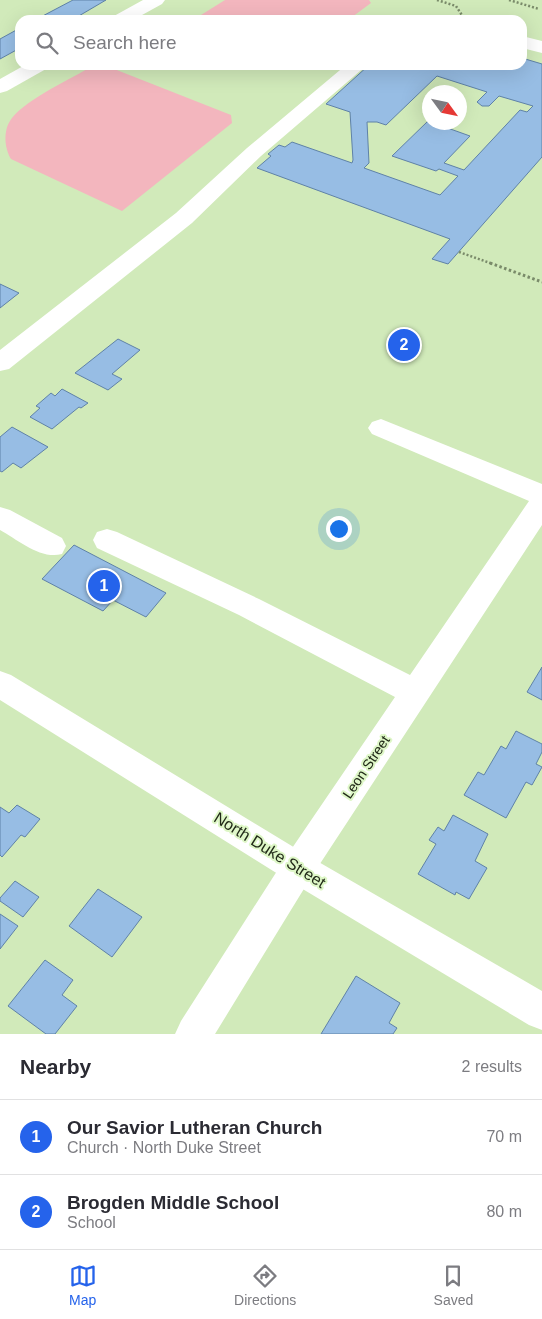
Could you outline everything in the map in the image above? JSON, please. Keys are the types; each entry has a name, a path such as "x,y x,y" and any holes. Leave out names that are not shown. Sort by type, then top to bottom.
{"main road":[{"path":"129,15 156,0"},
{"path":"527,43 542,47"},
{"path":"0,87 30,70"},
{"path":"0,363 184,218 254,152 352,70"},
{"path":"380,428 542,496"},
{"name":"Leon Street","path":"194,1034 298,868 542,503"},
{"path":"0,517 52,546"},
{"path":"107,540 249,607 415,693"},
{"name":"North Duke Street","path":"0,684 298,868 542,1012"}],"path":[{"path":"437,0 456,6 462,15"},
{"path":"509,0 539,9"},
{"path":"459,252 542,282"}],"shaded area":[{"path":"225,0 369,0 371,3 355,15 201,15"},
{"path":"85,70 117,70 231,115 232,123 122,211 11,159 7,149 6,138 9,122 28,103"}],"building":[{"path":"73,0 106,0 80,15 44,15"},
{"path":"15,31 15,51 0,59 0,39"},
{"path":"527,60 542,64 542,157 448,264 432,259 450,239 257,168 271,156 268,154 279,145 285,147 292,142 352,163 350,112 326,104 363,70 527,70","holes":["437,76 487,92 477,102 482,106 489,106 499,96 533,106 527,112 520,110 464,170 444,163 470,136 453,130 422,130 422,127 392,156 436,171 439,169 458,176 440,195 364,168 369,163 367,122 377,122 386,125 422,90 422,85 428,85"]},
{"path":"0,284 19,293 0,308"},
{"path":"118,339 140,350 112,374 122,379 108,390 75,373"},
{"path":"62,389 88,403 81,408 79,407 52,429 30,417 40,408 36,406 51,393 55,396"},
{"path":"12,427 48,447 21,468 13,463 2,472 0,471 0,437"},
{"path":"74,545 166,593 146,617 113,600 103,611 42,579"},
{"path":"542,667 542,700 527,692"},
{"path":"516,731 542,744 542,752 536,764 542,767 532,785 526,782 506,818 464,795 478,772 484,775 501,746 506,749"},
{"path":"17,805 40,819 25,837 21,835 2,857 0,855 0,807 9,813"},
{"path":"453,815 488,834 475,861 487,868 469,899 456,892 455,895 418,874 436,844 429,840 438,827 444,831"},
{"path":"15,881 39,897 23,917 0,901 0,898"},
{"path":"98,889 142,917 112,957 69,926"},
{"path":"0,914 18,926 0,949"},
{"path":"45,960 73,980 62,995 77,1006 55,1034 46,1034 8,1006"},
{"path":"356,976 400,1003 389,1023 397,1028 393,1034 321,1034"}],"place":[{"name":"Brogden Middle School","path":"404,345"},
{"name":"Our Savior Lutheran Church","path":"104,586"}]}
